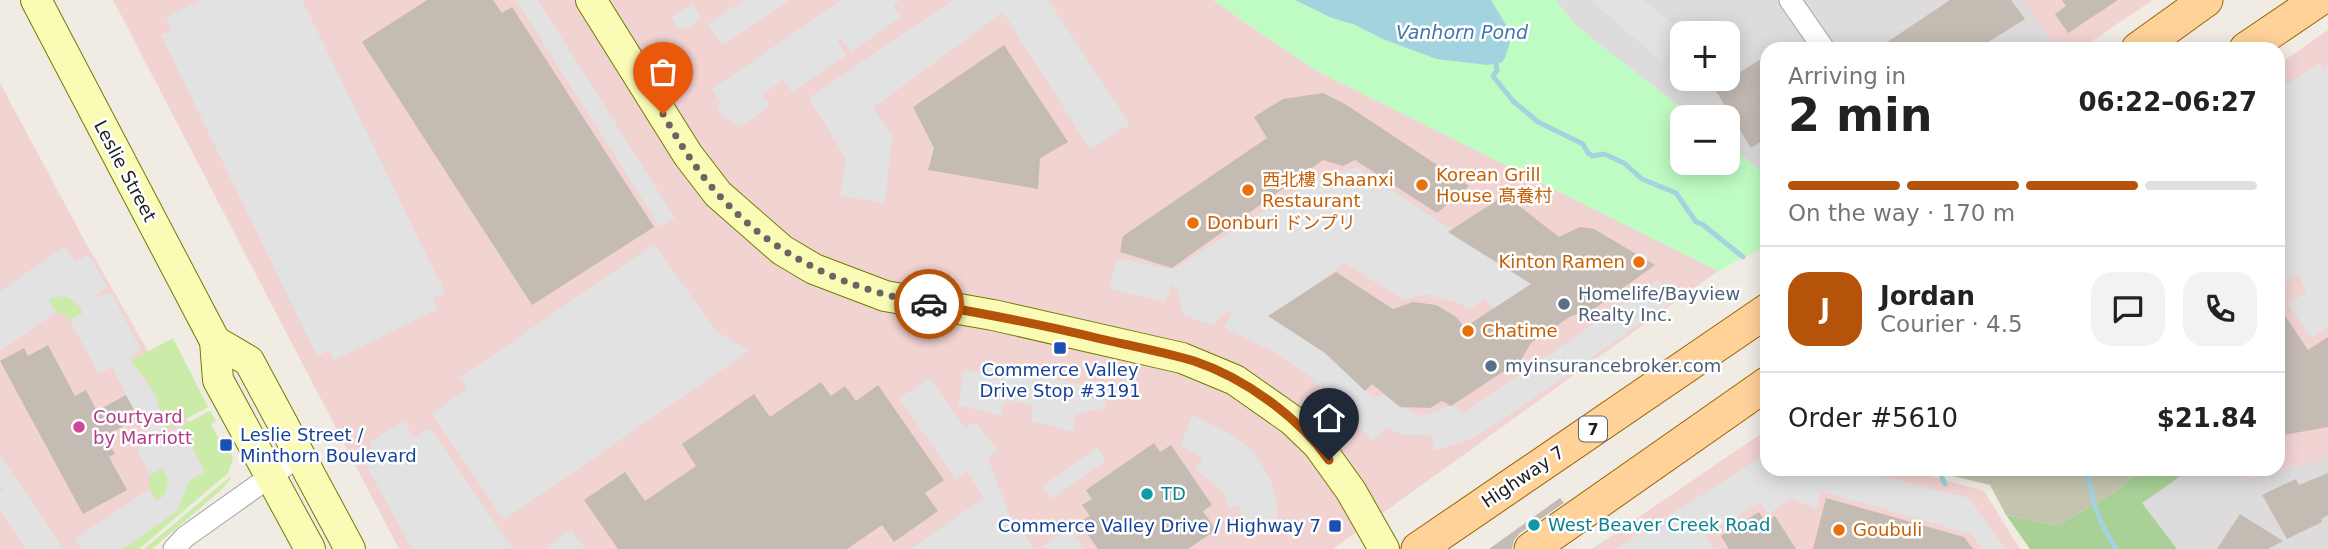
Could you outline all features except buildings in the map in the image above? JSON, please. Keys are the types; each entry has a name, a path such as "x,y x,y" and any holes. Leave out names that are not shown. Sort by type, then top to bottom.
{"main road":[{"path":"2148,42 2206,0"},
{"path":"2256,42 2318,0"},
{"name":"Highway 7","path":"1418,549 1760,315"},
{"path":"1531,549 1760,389"}],"street":[{"name":"Leslie Street","path":"36,0 215,341 218,380 310,549"},
{"path":"591,0 688,155 718,194 782,250 814,269 885,296 993,315 1158,352 1197,362 1235,380 1292,420 1318,444 1351,491 1384,549"},
{"path":"1790,0 1819,42"},
{"path":"215,341 249,361 351,549"},
{"path":"174,549 186,537 299,457"}],"shaded area":[{"path":"113,0 1213,0 1313,69 1718,271 1333,549 399,549"},
{"path":"201,0 302,0 445,293 433,299 438,309 334,360 329,351 317,356 161,35 172,30 166,17"},
{"path":"516,0 538,0 675,218 660,227"},
{"path":"744,0 790,0 722,45 708,24"},
{"path":"842,0 900,0 893,5 901,17 851,52 841,39 837,41 846,55 792,92 783,80 762,95 770,106 738,128 731,118 726,121 717,108 722,103 712,89"},
{"path":"953,0 1048,0 1130,124 1090,149 1003,12 873,108 892,137 885,203 840,196 846,159 809,98"},
{"path":"1556,0 2022,0 2053,42 1760,42 1760,170 1740,154 1740,105 1678,105 1575,25"},
{"path":"1590,0 1644,0 1670,22 1670,53 1662,62"},
{"path":"2022,0 2153,0 2090,42 2053,42"},
{"path":"692,4 701,17 691,27 679,31 671,17"},
{"path":"2328,30 2328,459 2285,469 2285,60"},
{"path":"2320,63 2325,72 2328,63 2328,328 2311,338 2288,304 2306,292 2298,273 2285,281 2285,86"},
{"path":"0,83 82,236 219,475 138,549 0,549"},
{"path":"1357,167 1535,285 1497,311 1484,299 1469,309 1462,304 1425,294 1403,300 1345,263 1277,312 1375,398 1385,393 1395,404 1421,416 1454,405 1462,414 1658,280 1674,300 1505,418 1469,440 1434,451 1431,435 1403,435 1386,428 1373,441 1310,377 1276,353 1224,328 1231,315 1229,310 1212,325 1183,315 1178,291 1172,284 1165,302 1109,289 1117,258 1173,270 1326,171 1340,172"},
{"path":"654,244 716,331 749,351 504,520 432,414 468,388 459,378"},
{"path":"64,247 75,262 89,255 108,287 96,296 111,292 141,350 129,358 155,394 167,433 181,426 205,472 189,481 177,511 122,549 82,549 75,539 149,489 156,500 159,500 166,492 168,481 163,468 150,475 137,450 150,441 112,367 98,373 70,320 82,314 78,304 66,297 50,299 49,302 56,312 0,351 0,291"},
{"path":"990,363 1109,391 1104,408 1075,415 1073,432 1031,421 1033,409 1030,405 1009,400 1003,404 1001,416 958,405 964,369 985,375"},
{"path":"930,378 965,428 976,422 997,450 988,459 1009,514 1035,549 910,549 984,498 967,471 956,480 899,398"},
{"path":"1193,415 1232,435 1254,452 1270,479 1277,502 1277,526 1242,522 1240,506 1229,507 1223,492 1195,469 1203,458 1180,445"},
{"path":"404,421 414,438 430,428 513,549 412,549 366,465 378,459 369,442"},
{"path":"1760,434 1760,476 1930,476 1984,491 2020,549 1592,549"},
{"path":"1097,447 1106,460 1052,499 1043,486"},
{"path":"0,455 65,549 26,549 0,511 0,493 3,489 0,484"},
{"path":"1760,458 1760,476 1880,476 1969,498 2005,549 1981,549 1971,534 1821,491 1816,509 1792,498 1769,514 1760,502 1706,535 1714,549 1615,549"},
{"path":"2328,459 2328,549 2177,549 2141,503 2181,476 2241,476 2244,479 2285,476 2285,469"},
{"path":"1953,476 2133,476 2116,491 2057,526 2006,515 1990,485"},
{"path":"1069,527 1084,549 1045,549 1042,546"},
{"path":"571,530 585,549 545,549"}],"green space":[{"path":"1213,0 1556,0 1575,25 1678,105 1670,105 1670,175 1740,175 1740,154 1760,170 1760,249 1718,271 1313,69"},
{"path":"55,296 72,299 83,313 70,320 65,314 56,312 49,300"},
{"path":"173,338 208,407 166,430 160,408 146,379 130,361"},
{"path":"210,411 216,421 211,424 225,450 230,448 233,459 228,473 139,549 122,549 168,518 189,481 205,472 181,426"},
{"path":"163,468 168,477 168,486 157,501 149,489 150,475"},
{"path":"231,476 220,491 152,549 144,549"},
{"path":"2133,476 2181,476 2142,503 2177,549 2030,549 2006,515 2057,526 2116,491"}],"water":[{"name":"Vanhorn Pond","path":"1295,0 1491,0 1508,28 1510,42 1501,63 1487,65 1437,59 1332,18"}],"waterway":[{"path":"1496,65 1497,70 1493,76 1513,101 1538,122 1583,144 1593,156 1604,154 1624,163 1642,179 1676,193 1696,222 1743,257"},
{"path":"1941,476 1945,484"},
{"path":"2090,476 2096,511 2116,549"}],"way so far":[{"path":"663,114 688,155 718,194 782,250 814,269 885,296 929,304"}],"place":[{"name":"Korean Grill House 髙養村","path":"1422,185"},
{"name":"西北樓 Shaanxi Restaurant","path":"1248,190"},
{"name":"Donburi ドンプリ","path":"1193,223"},
{"name":"Kinton Ramen","path":"1639,262"},
{"name":"Homelife/Bayview Realty Inc.","path":"1564,304"},
{"name":"Chatime","path":"1468,331"},
{"name":"Commerce Valley Drive Stop #3191","path":"1060,348"},
{"name":"myinsurancebroker.com","path":"1491,366"},
{"name":"Courtyard by Marriott","path":"79,427"},
{"name":"Leslie Street / Minthorn Boulevard","path":"226,445"},
{"name":"TD","path":"1147,494"},
{"name":"West Beaver Creek Road","path":"1534,525"},
{"name":"Commerce Valley Drive / Highway 7","path":"1335,526"},
{"name":"Goubuli","path":"1839,530"}],"route":[{"path":"929,304 1086,335 1197,362 1235,380 1292,420 1318,444 1329,460"}]}
